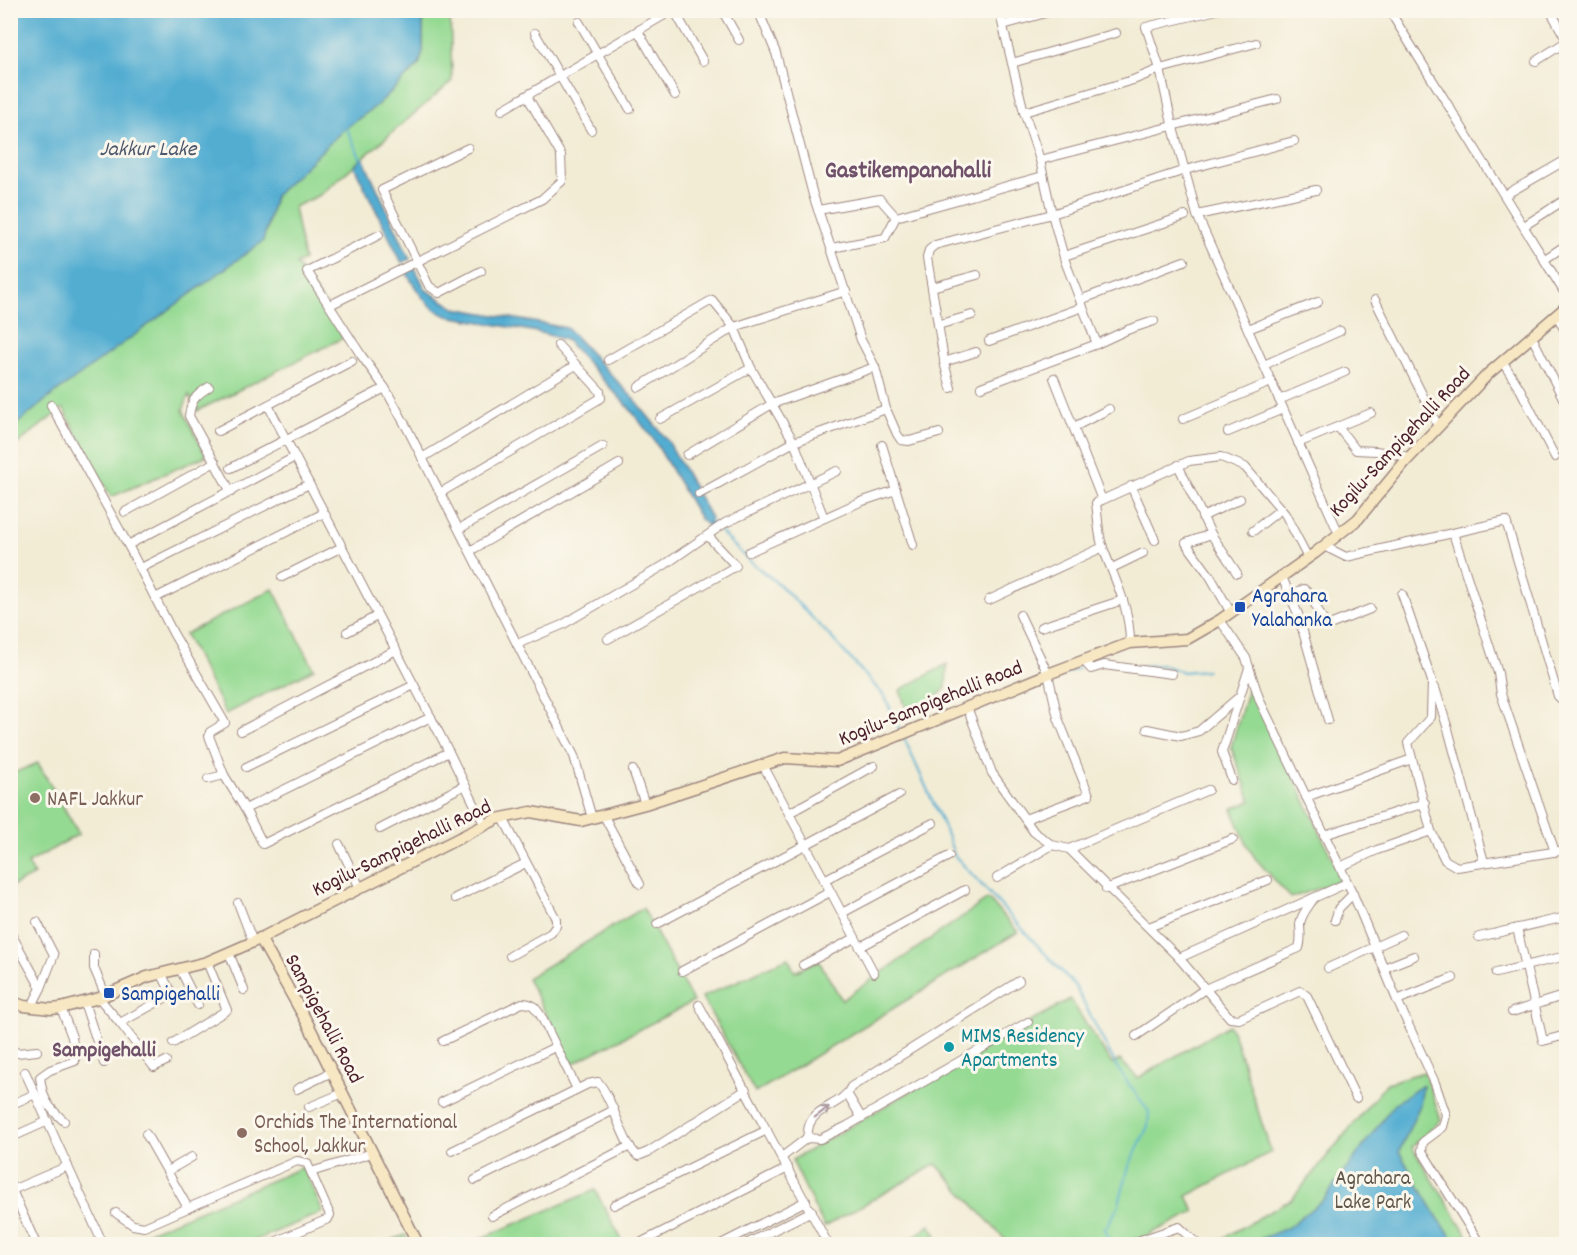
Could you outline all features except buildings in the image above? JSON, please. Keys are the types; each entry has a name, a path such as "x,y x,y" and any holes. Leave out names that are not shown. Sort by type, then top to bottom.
{"street":[{"path":"502,110 673,10 703,61"},
{"path":"722,10 739,40"},
{"path":"758,10 776,53 818,210 861,340 875,367 886,409 901,440 909,441 939,433"},
{"path":"999,10 1024,112 1040,160 1064,256 1097,344"},
{"path":"1003,25 1056,10"},
{"path":"1216,10 1146,27 1160,69 1172,124 1197,215 1339,534"},
{"path":"1389,10 1566,295"},
{"path":"1536,61 1566,40 1550,10"},
{"path":"579,22 630,109"},
{"path":"638,31 675,95"},
{"path":"535,33 591,130"},
{"path":"1012,63 1116,33"},
{"path":"1024,112 1133,80 1160,69 1256,43"},
{"path":"330,305 542,199 562,181 561,155 527,96"},
{"path":"1040,160 1172,124 1277,99"},
{"path":"951,388 944,362 927,258 929,250 935,245 1052,214 1185,170 1294,141"},
{"path":"468,148 382,190 429,286 439,293 481,271"},
{"path":"1505,195 1566,160"},
{"path":"831,248 885,238 896,217 1043,176"},
{"path":"1197,215 1316,190"},
{"path":"818,210 880,199 896,217"},
{"path":"1524,226 1566,199"},
{"path":"1064,256 1185,216"},
{"path":"379,235 307,271 385,388 459,529 574,756 592,818"},
{"path":"1545,259 1566,245"},
{"path":"989,341 1184,261"},
{"path":"932,287 977,275"},
{"path":"639,387 734,327 846,291"},
{"path":"608,360 712,300 734,327 751,368 794,442 824,519"},
{"path":"1374,300 1438,426"},
{"path":"1248,330 1318,302"},
{"name":"Kogilu-Sampigehalli Road","path":"10,1001 51,1010 102,996 147,977 207,962 257,940 503,818 531,812 581,821 645,804 785,758 837,761 1048,674 1130,643 1187,639 1231,613 1358,519 1409,457 1488,374 1566,307"},
{"path":"938,325 972,315"},
{"path":"1557,315 1566,333"},
{"path":"981,387 1154,321"},
{"path":"1264,365 1340,331"},
{"path":"1532,337 1566,404"},
{"path":"440,493 602,398 600,391 558,345"},
{"path":"944,362 976,352"},
{"path":"218,431 352,361"},
{"path":"1502,362 1520,389 1555,457"},
{"path":"422,458 576,365"},
{"path":"687,455 772,404 875,367"},
{"path":"660,419 751,368"},
{"path":"1279,400 1345,372"},
{"path":"1054,378 1102,500"},
{"path":"1183,419 1271,381"},
{"path":"209,387 197,394 190,404 189,416 231,492"},
{"path":"231,468 385,388"},
{"path":"51,405 225,723 210,732 209,736 224,775 245,809 262,844 449,752"},
{"path":"267,405 449,752 485,826"},
{"path":"699,494 794,442 886,409"},
{"path":"1074,427 1109,409"},
{"path":"1228,432 1283,409"},
{"path":"1298,443 1371,413"},
{"path":"1338,426 1356,450 1409,457"},
{"path":"882,445 913,545"},
{"path":"459,529 603,446"},
{"path":"128,545 295,457"},
{"path":"1130,643 1130,623 1103,547 1096,503 1131,486 1189,461 1221,457 1245,467 1281,509 1308,558"},
{"path":"125,512 215,462"},
{"path":"470,551 619,464"},
{"path":"1178,465 1211,534 1237,573"},
{"path":"517,644 562,626 663,566 725,523 837,471"},
{"path":"141,568 309,484"},
{"path":"1131,486 1155,540"},
{"path":"749,552 860,502 896,490"},
{"path":"1202,517 1240,499"},
{"path":"1253,531 1281,509"},
{"path":"155,598 324,513"},
{"path":"1324,546 1346,557 1506,521 1558,696 1561,699 1566,698"},
{"path":"1453,533 1498,673 1501,694 1555,852"},
{"path":"1211,534 1186,543 1210,576 1231,613"},
{"path":"608,639 736,566 708,536"},
{"path":"282,577 342,547"},
{"path":"989,600 1103,547"},
{"path":"1112,568 1143,553"},
{"path":"1282,577 1298,614 1328,720"},
{"path":"1289,595 1304,589 1309,593 1326,624 1332,624 1370,609"},
{"path":"1402,594 1448,729 1484,862"},
{"path":"1041,627 1123,600"},
{"path":"1020,615 1048,674 1058,718 1089,795 1025,819"},
{"path":"347,632 377,616"},
{"path":"1220,620 1246,658 1260,701 1353,894 1397,1000 1435,1083 1446,1115 1443,1127 1423,1142 1422,1151 1480,1245"},
{"path":"241,731 396,651"},
{"path":"1083,661 1091,669 1104,665 1172,674"},
{"path":"1232,780 1222,752 1249,668"},
{"path":"1432,681 1431,717 1408,743 1431,831 1446,860 1457,867 1566,850"},
{"path":"246,767 414,685"},
{"path":"1147,729 1180,736 1200,731 1240,696"},
{"path":"967,707 992,773 1034,832 1052,845 1069,849 1179,958 1230,1018 1239,1019 1300,991 1306,996 1356,1098"},
{"path":"245,809 430,717"},
{"path":"1306,797 1413,759"},
{"path":"763,765 874,973"},
{"path":"789,813 874,766"},
{"path":"633,770 645,804"},
{"path":"208,779 224,775"},
{"path":"380,829 465,785"},
{"path":"1069,849 1208,790"},
{"path":"657,924 899,795"},
{"path":"1324,835 1425,803"},
{"path":"604,816 640,884"},
{"path":"503,818 555,919 556,926 551,933 510,956"},
{"path":"824,880 933,823"},
{"path":"1340,867 1377,850 1431,831"},
{"path":"1106,888 1233,839"},
{"path":"339,844 360,888"},
{"path":"997,878 1052,845"},
{"path":"842,914 949,856"},
{"path":"455,898 526,863"},
{"path":"1149,927 1268,880"},
{"path":"1179,958 1347,883"},
{"path":"860,947 965,890"},
{"path":"682,971 830,892"},
{"path":"1335,920 1339,908 1353,894"},
{"path":"1136,1036 1205,990 1299,948 1302,940 1300,925 1302,916 1314,897"},
{"path":"238,903 257,940"},
{"path":"1479,937 1566,917"},
{"path":"32,1006 54,955 37,922"},
{"path":"1517,928 1543,1041 1566,1035"},
{"path":"10,932 41,988"},
{"path":"1328,968 1401,935"},
{"path":"803,965 855,938"},
{"name":"Sampigehalli Road","path":"257,940 332,1072 418,1245"},
{"path":"228,953 244,990"},
{"path":"94,954 94,968 102,996 120,1023 154,1067 166,1061"},
{"path":"1384,968 1414,956"},
{"path":"1496,973 1566,956"},
{"path":"173,1043 227,1010 207,962"},
{"path":"180,969 198,1005"},
{"path":"120,1023 172,994 161,973"},
{"path":"1397,1000 1453,978"},
{"path":"807,1138 809,1124 814,1117 848,1095 851,1087 1019,981"},
{"path":"1512,1012 1566,995"},
{"path":"84,1002 104,1063"},
{"path":"443,1041 522,1003 529,1003 541,1016 577,1089"},
{"path":"699,1005 828,1245"},
{"path":"61,1008 72,1037 75,1061 50,1070 40,1077 42,1096 50,1109 64,1121"},
{"path":"782,1157 807,1138 820,1139 1028,1022"},
{"path":"442,1102 555,1047"},
{"path":"10,1048 17,1053 37,1051"},
{"path":"25,1072 103,1245"},
{"path":"297,1089 332,1072"},
{"path":"452,1151 577,1089 598,1082 604,1088 615,1110 631,1151 638,1156 648,1152 746,1090"},
{"path":"309,1107 343,1093"},
{"path":"10,1105 35,1094"},
{"path":"848,1095 861,1117"},
{"path":"475,1180 615,1110"},
{"path":"10,1138 48,1122"},
{"path":"614,1205 767,1130"},
{"path":"146,1134 188,1208"},
{"path":"492,1216 630,1146"},
{"path":"311,1172 372,1153"},
{"path":"168,1171 192,1157"},
{"path":"116,1213 133,1226 144,1227 297,1161 307,1163 330,1215 328,1219 270,1245"},
{"path":"36,1245 12,1190 68,1166"},
{"path":"638,1245 788,1168"},
{"path":"721,1245 806,1201"},
{"path":"746,1245 812,1212"},
{"path":"1129,1245 1179,1227 1197,1245"}],"green space":[{"path":"423,11 450,11 452,81 320,195 294,207 304,260 296,264 324,303 343,338 197,411 189,395 183,410 206,456 111,497 63,408 11,449 11,429 47,399 217,274 266,232 275,196 343,130 376,106 419,65 423,50"},
{"path":"273,589 314,669 226,714 185,634"},
{"path":"947,664 946,688 927,707 909,717 900,690"},
{"path":"1250,682 1342,880 1291,898 1255,858 1232,809 1251,801 1231,747"},
{"name":"NAFL Jakkur","path":"38,763 79,834 28,863 34,875 11,887 11,774"},
{"path":"988,899 1018,932 755,1093 702,997 788,958 795,972 818,960 842,1000"},
{"path":"643,908 693,1002 572,1064 527,978"},
{"path":"1070,999 1112,1064 1120,1060 1138,1078 1229,1025 1271,1152 1187,1196 1195,1212 1129,1244 1009,1244 936,1164 824,1227 792,1160"},
{"name":"Agrahara Lake Park","path":"1424,1072 1441,1120 1412,1147 1473,1244 1213,1244 1292,1199 1387,1083"},
{"path":"303,1167 323,1212 246,1244 121,1244"},
{"path":"595,1190 624,1244 468,1244"},
{"path":"930,1225 937,1235 924,1244 911,1244 908,1241"},
{"path":"405,1235 410,1244 382,1244"}],"water":[{"name":"Jakkur Lake","path":"11,10 423,11 423,50 419,65 376,106 343,130 275,196 263,241 47,399 11,429"},
{"path":"363,158 410,259 402,263 354,166"},
{"path":"415,268 426,290 455,308 567,328 634,399 668,441 711,518 708,522 713,527 711,529 700,519 654,440 629,408 566,340 537,332 447,316 433,308 418,292 406,272"},
{"path":"1423,1085 1420,1105 1399,1152 1438,1218 1457,1244 1248,1244 1287,1228 1324,1199 1395,1103"}],"waterway":[{"path":"346,128 362,161"},
{"path":"708,519 747,559 781,586 830,636 885,697 900,731"},
{"path":"1102,659 1116,664"},
{"path":"1139,666 1162,665 1183,672 1207,670"},
{"path":"1051,679 1080,668"},
{"path":"1010,695 1046,681"},
{"path":"904,738 955,856 1075,986 1118,1069 1149,1112 1148,1126 1129,1166 1118,1207 1105,1229 1111,1244"}],"place":[{"name":"Agrahara Yalahanka","path":"1240,607"},
{"name":"NAFL Jakkur","path":"35,798"},
{"name":"Sampigehalli","path":"109,993"},
{"name":"MIMS Residency Apartments","path":"949,1047"},
{"name":"Orchids The International School, Jakkur","path":"242,1133"}],"district":[{"name":"Gastikempanahalli","path":"908,169"},
{"name":"Sampigehalli","path":"104,1048"}]}
